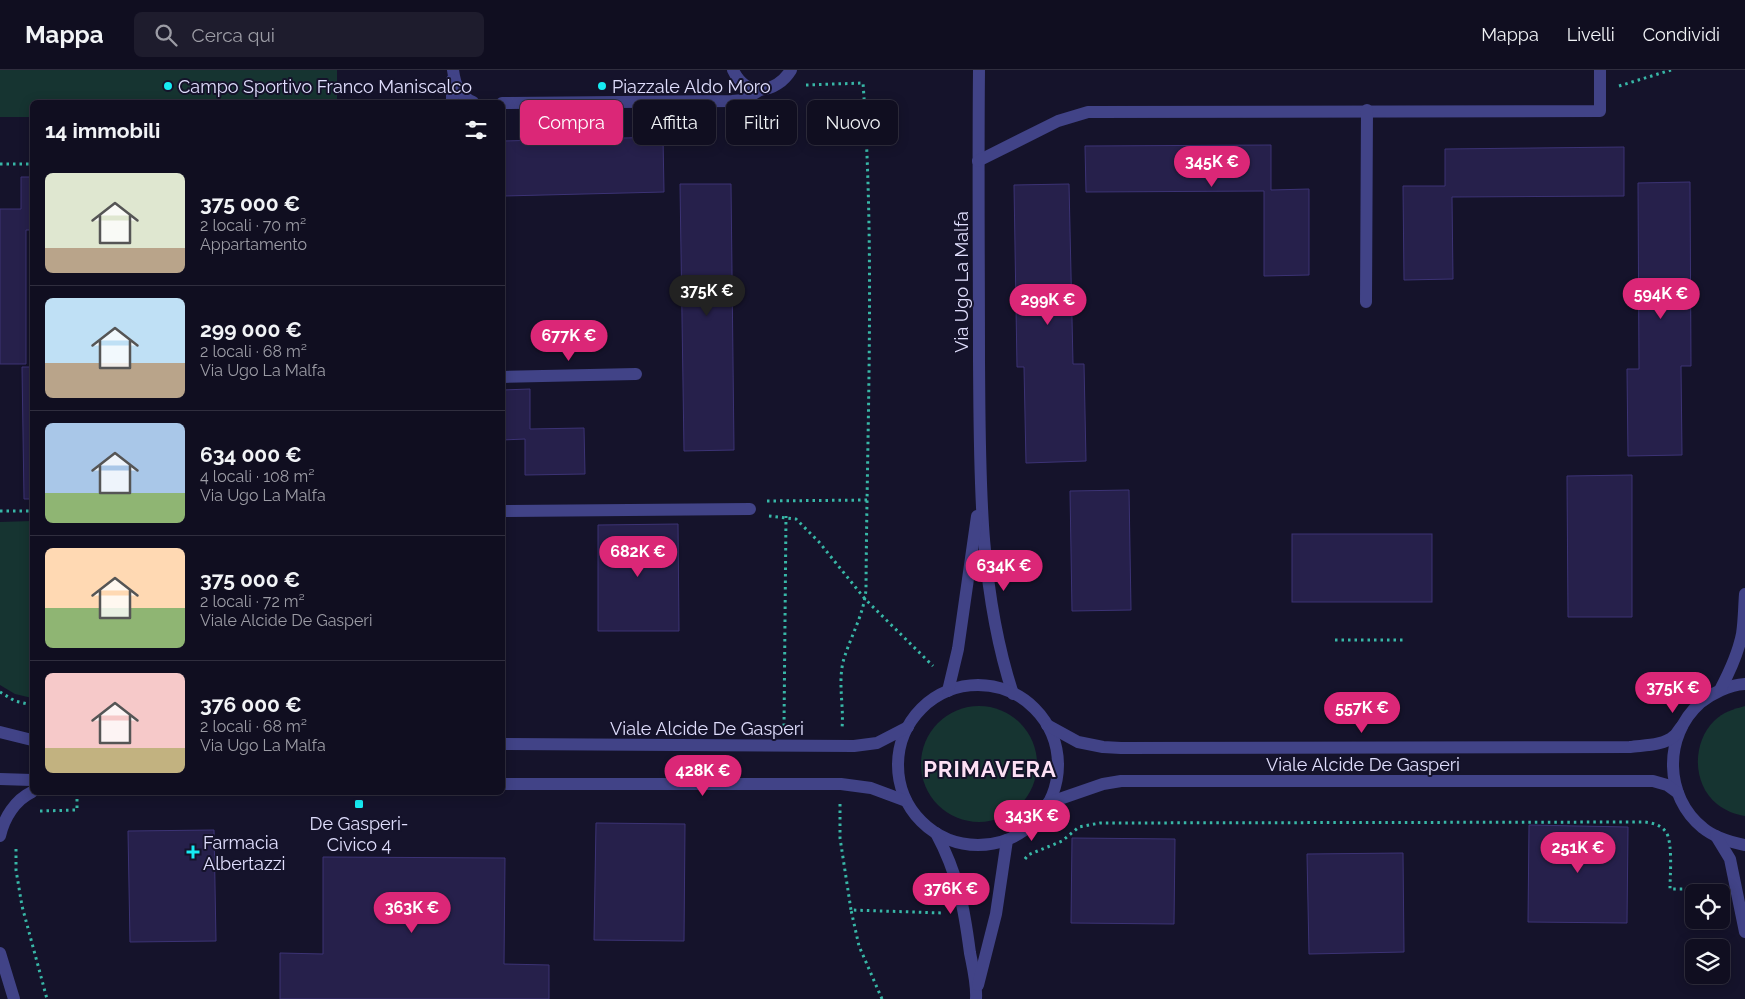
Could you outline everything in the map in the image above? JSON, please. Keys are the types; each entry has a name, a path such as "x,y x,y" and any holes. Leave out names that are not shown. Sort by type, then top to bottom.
{"street":[{"path":"452,70 452,100"},
{"path":"452,70 454,82 460,94 470,100"},
{"path":"733,70 742,84 760,90"},
{"path":"505,102 744,100 760,90 780,84 790,70"},
{"name":"Via Ugo La Malfa","path":"979,70 980,494 995,626 1013,694"},
{"path":"978,161 1058,121 1088,112 1600,111 1600,70"},
{"path":"1366,302 1367,110"},
{"path":"505,377 636,374"},
{"name":"Via Ugo La Malfa","path":"949,687 964,614 980,494"},
{"path":"505,511 750,509"},
{"path":"1720,690 1738,649 1742,634 1745,594"},
{"path":"1745,684 1720,690 1694,709 1682,726 1675,742 1672,759 1673,776 1678,793 1684,806 1693,818 1703,828 1716,836 1730,842 1745,845"},
{"path":"981,686 1013,694 1027,702 1038,713 1047,726 1055,744 1058,764 1055,784 1048,803 1031,825 1007,840 993,844 970,845 949,840 936,833 919,819 906,801 899,776 898,764 899,751 908,727 925,706 949,687 981,686"},
{"name":"Viale Alcide De Gasperi","path":"1047,726 1078,742 1121,748 1630,747 1665,741 1674,736 1682,726"},
{"name":"Viale Alcide De Gasperi","path":"505,744 838,746 876,743 908,727"},
{"path":"0,732 30,740"},
{"path":"0,779 30,780"},
{"name":"Viale Alcide De Gasperi","path":"1048,803 1103,784 1136,781 1653,781 1667,785 1678,793"},
{"path":"505,784 841,784 871,788 906,801"},
{"path":"0,836 9,814 18,802 30,793"},
{"path":"936,833 954,871 965,914 976,996"},
{"path":"1716,836 1730,859 1745,932"},
{"path":"976,996 996,914 1007,840"},
{"path":"0,953 14,999"}],"path":[{"path":"1600,93 1671,70"},
{"path":"780,84 863,83 868,149 869,264 866,599 842,670 840,694 843,713 838,746"},
{"path":"0,164 30,164"},
{"path":"867,500 765,501 754,504 750,509 764,516 796,518 819,542 866,599 949,687"},
{"path":"0,512 30,511"},
{"path":"784,746 786,516"},
{"path":"1335,640 1403,640"},
{"path":"0,692 15,701 30,705"},
{"path":"841,784 840,838 851,910 859,946 882,999"},
{"path":"36,812 77,810 77,795"},
{"path":"1023,860 1028,854 1062,841 1079,827 1100,823 1645,822 1658,825 1667,834 1670,851 1670,889 1736,890"},
{"path":"17,844 16,870 22,906 47,999"},
{"path":"851,910 965,914"}],"green space":[{"name":"Campo Sportivo Franco Maniscalco","path":"0,70 337,70 337,100 30,100 30,117 0,117"},
{"path":"30,521 30,698 15,694 0,685 0,522"},
{"path":"979,706 1001,710 1020,723 1033,742 1037,764 1033,786 1020,805 1001,818 979,822 957,818 938,805 925,786 921,764 925,742 938,723 957,710"},
{"path":"1745,706 1745,816 1724,809 1709,796 1699,775 1698,763 1702,740 1714,721 1725,713"}],"building":[{"path":"623,138 633,138 633,145 663,145 664,192 505,196 505,141 520,141 520,145 623,145"},
{"path":"1271,145 1271,190 1309,189 1309,275 1264,276 1264,191 1086,192 1085,146"},
{"path":"1624,147 1624,196 1452,197 1453,279 1404,280 1403,186 1445,186 1445,149"},
{"path":"21,177 30,177 30,230 26,230 26,364 0,364 0,209 21,209"},
{"path":"1690,182 1691,366 1681,366 1682,455 1628,456 1627,369 1639,369 1638,183"},
{"path":"680,184 731,184 734,450 684,451"},
{"path":"1069,184 1073,364 1084,364 1086,461 1026,463 1024,367 1017,367 1014,185"},
{"path":"22,367 30,367 30,499 24,499"},
{"path":"530,389 530,429 584,428 585,474 525,475 525,439 505,440 505,390"},
{"path":"1632,475 1632,617 1568,617 1567,476"},
{"path":"1129,490 1131,610 1072,611 1070,491"},
{"path":"678,524 679,631 598,631 598,525"},
{"path":"1292,534 1432,534 1432,602 1292,602"},
{"path":"596,823 685,824 684,941 594,940"},
{"path":"1529,825 1628,827 1627,923 1528,922"},
{"path":"214,830 216,941 130,942 128,831"},
{"path":"1072,838 1175,839 1174,924 1071,923"},
{"path":"1403,853 1404,952 1309,954 1307,854"},
{"path":"323,857 505,858 504,964 549,965 549,999 280,999 280,953 323,954"}],"place":[{"name":"Campo Sportivo Franco Maniscalco","path":"168,86"},
{"name":"Piazzale Aldo Moro","path":"602,86"},
{"name":"De Gasperi- Civico 4","path":"359,804"},
{"name":"Farmacia Albertazzi","path":"193,852"}],"district":[{"name":"PRIMAVERA","path":"990,769"}]}
